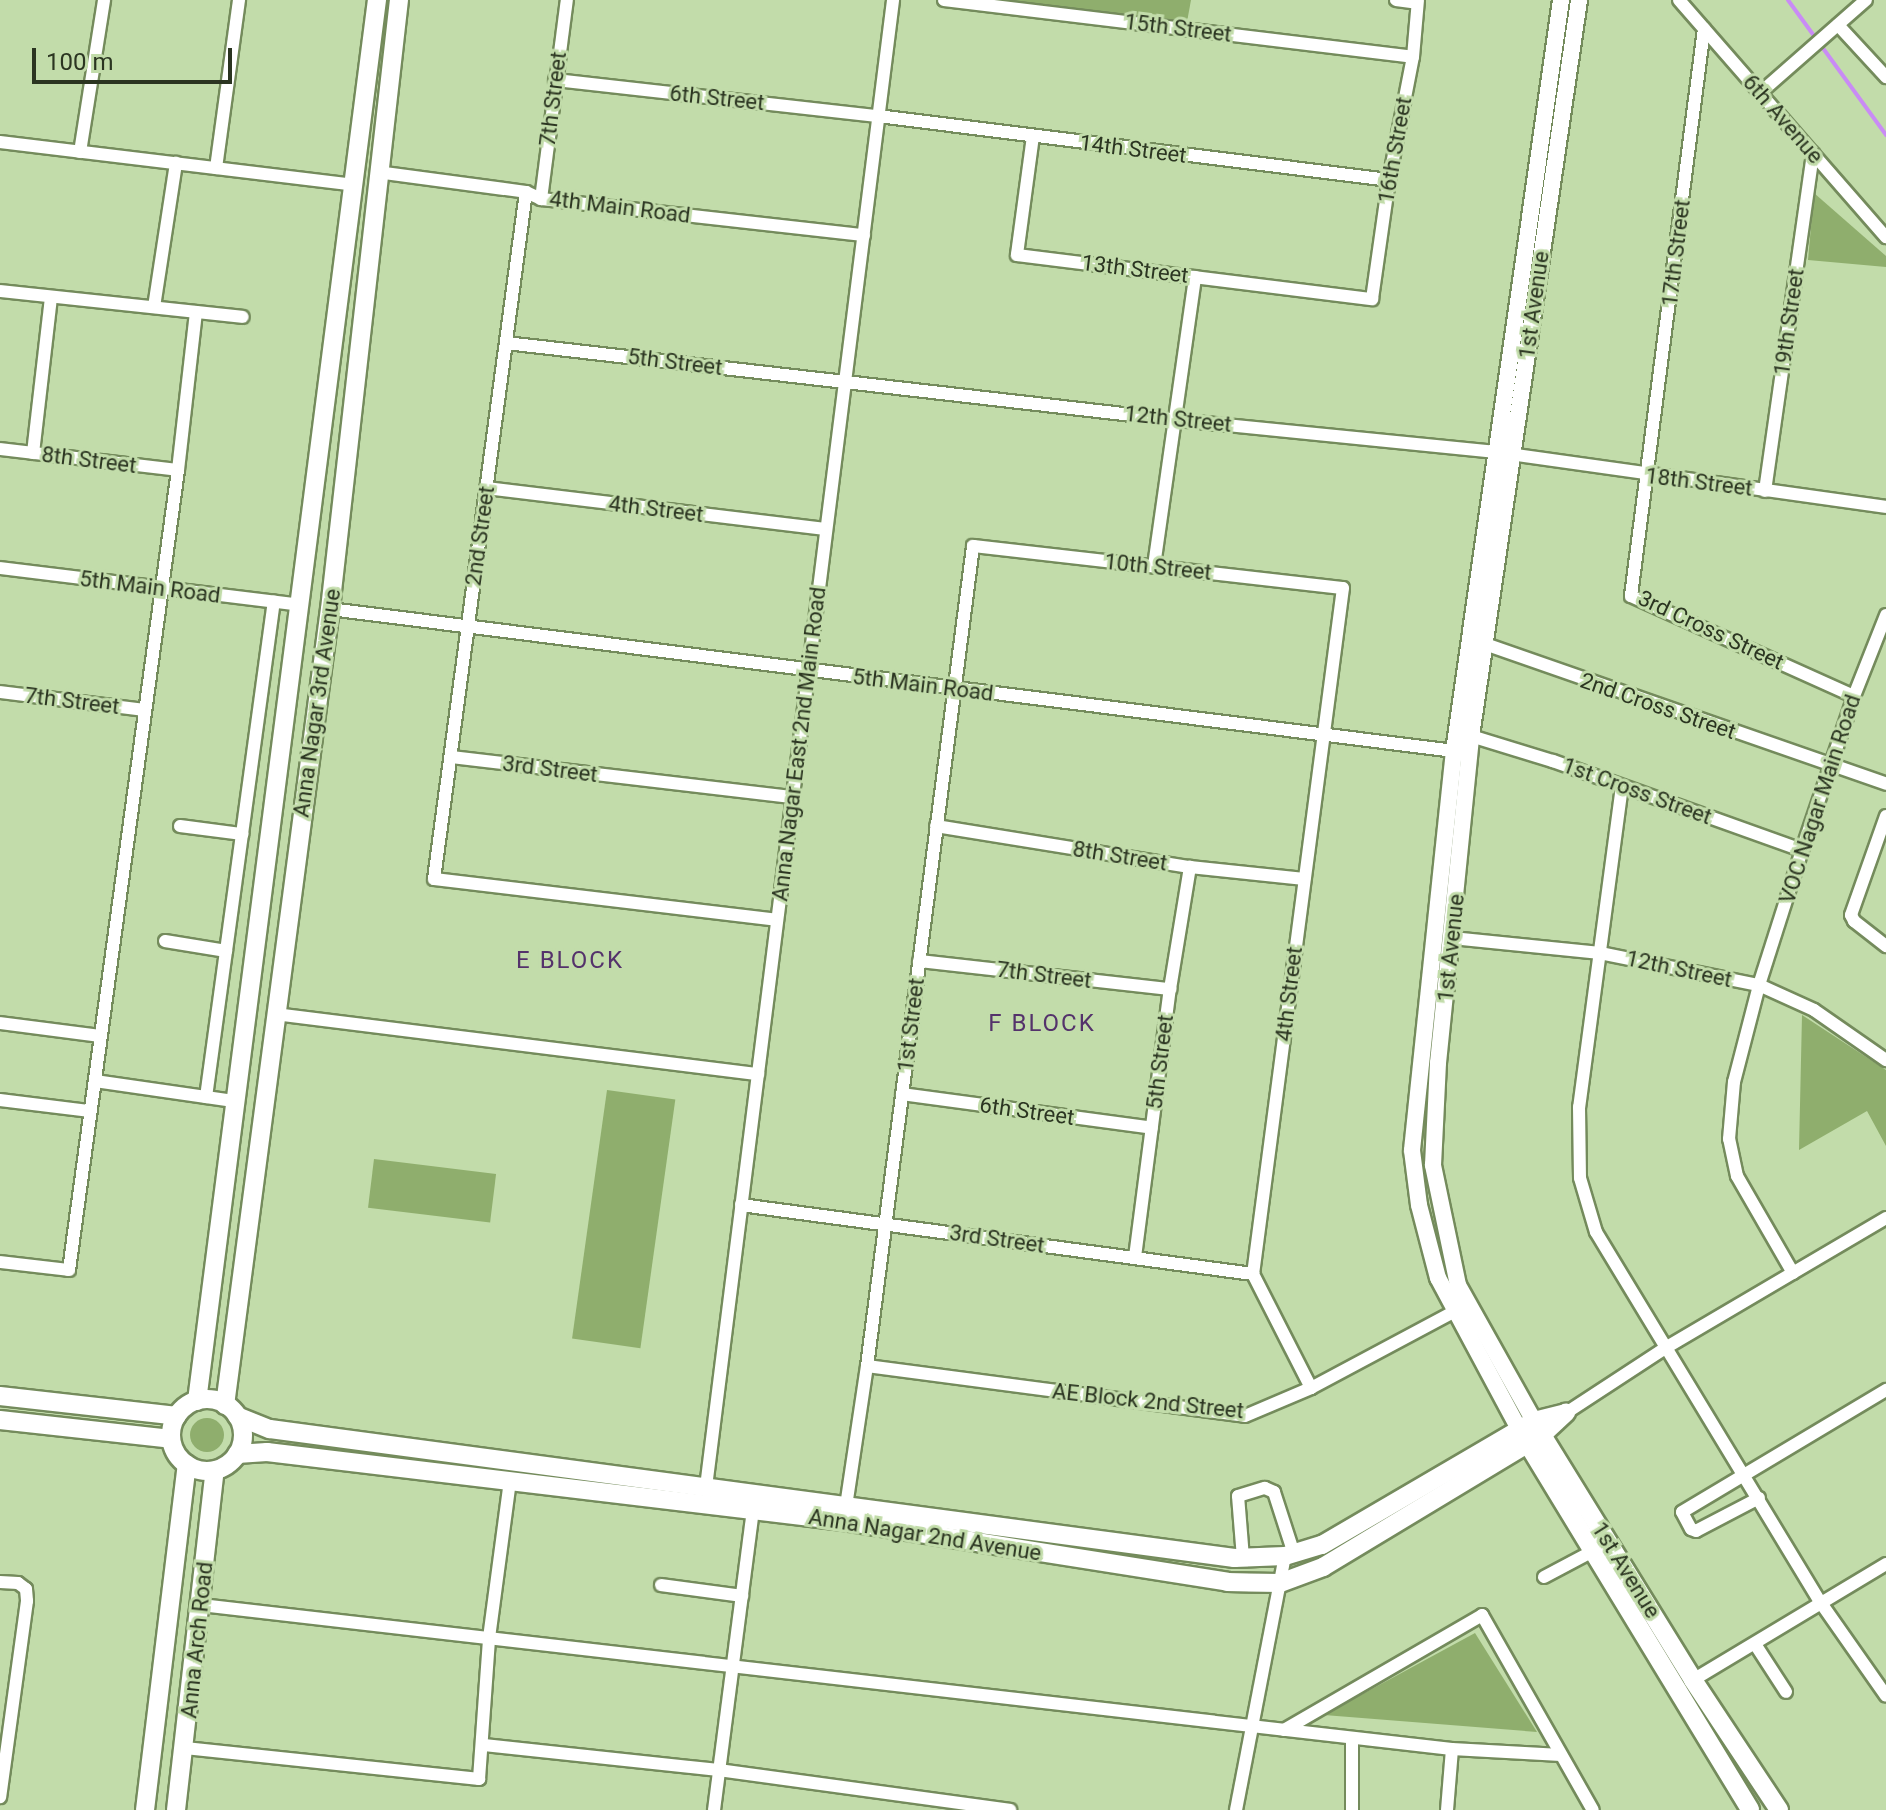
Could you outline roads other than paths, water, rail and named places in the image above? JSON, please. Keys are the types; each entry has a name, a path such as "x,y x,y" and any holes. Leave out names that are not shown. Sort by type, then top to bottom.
{"main road":[{"name":"Anna Nagar 3rd Avenue","path":"197,1401 377,0"},
{"name":"Anna Nagar 3rd Avenue","path":"231,1411 275,1014 330,609 377,172 399,0"},
{"path":"0,1396 177,1416"},
{"path":"145,1810 186,1474 171,1439 177,1416 197,1401 212,1400 231,1411 242,1431 237,1454 214,1478 201,1471 186,1474"},
{"name":"Anna Nagar 2nd Avenue","path":"231,1411 270,1429 706,1487 1227,1582 1280,1583 1323,1567 1531,1432"},
{"name":"Anna Nagar 2nd Avenue","path":"237,1454 267,1452 753,1510 845,1513 1243,1558 1290,1555 1322,1545 1566,1413"},
{"path":"0,1420 171,1439"},
{"name":"1st Avenue","path":"1531,1432 1593,1551 1750,1810"},
{"name":"1st Avenue","path":"1531,1432 1779,1810"},
{"name":"Anna Arch Road","path":"176,1810 214,1478"}],"street":[{"path":"80,152 104,0"},
{"path":"216,168 239,0"},
{"name":"7th Street","path":"541,199 567,0"},
{"name":"Anna Nagar East 2nd Main Road","path":"706,1487 893,0"},
{"name":"15th Street","path":"944,0 1413,57"},
{"path":"1396,0 1418,2"},
{"name":"1st Avenue","path":"1531,1432 1460,1308 1438,1278 1419,1205 1412,1150 1465,747 1485,644 1503,454 1561,0"},
{"name":"1st Avenue","path":"1460,1308 1433,1165 1438,1063 1452,938 1476,615 1579,0"},
{"name":"6th Avenue","path":"1679,0 1886,237"},
{"path":"1760,93 1866,0"},
{"name":"16th Street","path":"1372,299 1389,180 1413,57 1418,2"},
{"path":"1838,25 1886,77"},
{"name":"17th Street","path":"1648,476 1704,29"},
{"name":"6th Street","path":"555,80 878,116"},
{"name":"14th Street","path":"878,116 1389,180"},
{"name":"13th Street","path":"1033,136 1017,255 1372,299"},
{"path":"0,142 354,185"},
{"name":"19th Street","path":"1765,491 1813,153"},
{"path":"154,307 176,163"},
{"name":"4th Main Road","path":"377,172 526,192 541,199 864,235"},
{"name":"2nd Street","path":"526,192 434,879 777,920"},
{"path":"1154,566 1195,277"},
{"path":"0,291 243,317"},
{"path":"33,453 51,297"},
{"path":"0,1262 69,1270 178,470 196,312"},
{"name":"5th Street","path":"506,343 845,381"},
{"name":"12th Street","path":"845,381 1503,454"},
{"name":"8th Street","path":"0,449 178,470"},
{"name":"18th Street","path":"1503,454 1886,507"},
{"name":"3rd Cross Street","path":"1648,476 1631,596 1854,696"},
{"name":"4th Street","path":"486,488 826,529"},
{"name":"10th Street","path":"973,546 1343,588"},
{"name":"1st Street","path":"845,1513 867,1366 973,546"},
{"name":"5th Main Road","path":"0,568 300,605"},
{"name":"4th Street","path":"1253,1274 1343,588"},
{"path":"206,1097 274,602"},
{"name":"5th Main Road","path":"330,609 1325,736 1465,747"},
{"name":"VOC Nagar Main Road","path":"1759,985 1854,696 1886,615"},
{"name":"2nd Cross Street","path":"1485,644 1886,784"},
{"name":"7th Street","path":"0,692 145,710"},
{"name":"1st Cross Street","path":"1465,747 1622,786 1802,850"},
{"name":"3rd Street","path":"451,757 792,797"},
{"path":"1622,786 1579,1107 1580,1178 1596,1232 1821,1603 1886,1696"},
{"path":"1886,816 1851,915 1854,921 1886,946"},
{"path":"180,826 242,834"},
{"name":"8th Street","path":"936,826 1190,867 1304,879"},
{"name":"5th Street","path":"1135,1257 1170,989 1190,867"},
{"name":"12th Street","path":"1452,938 1600,953 1759,985 1814,1010 1881,1057"},
{"path":"165,941 226,951"},
{"name":"7th Street","path":"919,961 1170,989"},
{"path":"1759,985 1734,1082 1729,1139 1737,1176 1793,1273"},
{"path":"275,1014 758,1074"},
{"path":"0,1023 100,1036"},
{"path":"1881,1057 1886,1041"},
{"path":"95,1081 234,1101"},
{"name":"6th Street","path":"902,1094 1152,1128"},
{"path":"0,1100 90,1111"},
{"name":"3rd Street","path":"741,1205 1253,1274"},
{"path":"1566,1413 1667,1347 1886,1218"},
{"path":"1253,1274 1311,1388"},
{"name":"AE Block 2nd Street","path":"867,1366 1245,1416 1311,1388 1460,1308"},
{"path":"1759,1498 1699,1529 1691,1529 1684,1508 1886,1390"},
{"path":"185,1748 479,1779 484,1745 489,1638 510,1481"},
{"path":"1236,1810 1280,1583 1290,1555 1274,1492 1265,1488 1238,1496 1243,1558"},
{"path":"714,1810 753,1510"},
{"path":"1544,1577 1593,1551"},
{"path":"1693,1680 1886,1564"},
{"path":"0,1582 18,1583 26,1589 27,1601 0,1797"},
{"path":"661,1585 742,1596"},
{"path":"201,1605 1352,1738 1452,1749 1561,1755"},
{"path":"1284,1730 1482,1615 1593,1810"},
{"path":"1755,1644 1786,1692"},
{"path":"0,1695 14,1696"},
{"path":"1352,1738 1352,1810"},
{"path":"484,1745 719,1770 1010,1810"},
{"path":"1447,1810 1452,1749"},
{"path":"899,1810 901,1794"}],"waterway":[{"path":"1788,0 1886,135"}],"district":[{"name":"E BLOCK","path":"570,961"},
{"name":"F BLOCK","path":"1042,1024"}]}
